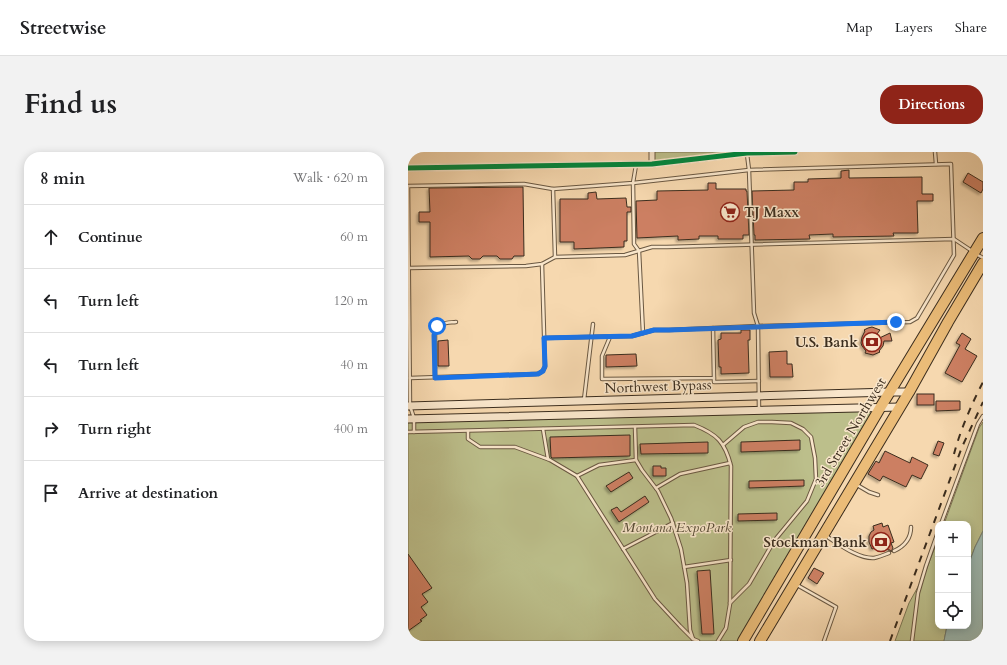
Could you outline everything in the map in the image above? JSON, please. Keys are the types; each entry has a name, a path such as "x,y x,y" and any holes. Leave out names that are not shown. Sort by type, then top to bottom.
{"highway":[{"name":"3rd Street Northwest","path":"743,641 880,408 979,255 983,238"},
{"path":"760,641 909,392 983,263"}],"main road":[{"name":"Northwest Bypass","path":"409,406 909,392"},
{"name":"Northwest Bypass","path":"411,418 900,407"}],"street":[{"path":"652,152 652,164"},
{"path":"408,168 652,164 747,154 795,152"}],"lane":[{"path":"935,152 936,164"},
{"path":"747,154 749,170 754,313 758,326 759,411"},
{"path":"636,164 633,183 634,244 639,251 643,334"},
{"path":"414,432 409,406 408,186 524,184 553,189 633,183 749,170 951,164 954,255 917,318 910,322 654,330 632,336 544,338"},
{"path":"553,189 555,258"},
{"path":"409,268 526,266 542,264 555,258 625,255 652,247 954,239 979,255"},
{"path":"410,378 538,374 543,371 545,366 542,264"},
{"path":"435,378 435,331 437,326 441,324 456,322"},
{"path":"584,401 593,324"},
{"path":"713,328 714,382 759,381"},
{"path":"610,337 602,356 602,380 714,378"},
{"path":"942,521 978,424 983,416"},
{"path":"723,446 744,427 758,422 790,423 803,429 811,437 815,458 816,479 807,501 774,541 749,584 730,604"},
{"path":"408,432 694,425 708,430 720,440 727,453 730,463 731,481 730,604 726,628 718,641"},
{"path":"635,427 636,460 658,491 673,523 681,549 687,584 690,630 693,639"},
{"path":"543,429 548,460"},
{"path":"468,431 468,439 480,447 515,447 548,460 577,476 655,599 693,639 698,641"},
{"path":"577,476 599,464 636,460"},
{"path":"656,488 680,474 730,463"},
{"path":"854,484 878,495"},
{"path":"623,549 673,523"},
{"path":"894,551 902,547 907,540 911,532 911,527"},
{"path":"824,534 859,556 875,558 889,553"},
{"path":"912,641 918,593 935,540"},
{"path":"684,567 731,560"},
{"path":"794,584 836,607 824,641"}],"green space":[{"path":"652,152 732,152 732,155 652,164"},
{"name":"Montana ExpoPark","path":"880,408 742,641 408,641 408,419"},
{"path":"983,422 983,531 971,558 971,521 945,521 979,428"},
{"path":"935,547 935,629 946,629 944,641 895,641 909,603 924,576"}],"water":[{"path":"983,531 983,641 944,641 946,629 971,629 971,558"}],"building":[{"path":"849,170 849,178 922,177 922,194 933,194 933,201 917,201 918,233 893,233 894,236 833,237 833,234 809,235 810,239 755,240 752,191 794,190 794,182 808,182 808,179 841,178 841,171"},
{"path":"968,173 983,182 983,189 981,193 963,182"},
{"path":"708,183 716,183 716,189 746,189 749,235 743,235 743,239 718,239 718,236 699,236 699,239 678,240 678,236 637,238 636,201 657,200 657,191 708,190"},
{"path":"523,187 524,256 514,256 512,259 500,259 497,256 483,256 480,259 472,259 469,256 430,257 430,222 419,222 419,212 430,212 429,188"},
{"path":"596,192 597,199 626,198 627,207 631,207 631,212 627,212 627,241 624,241 624,247 574,249 574,242 560,242 560,199 588,199 588,193"},
{"name":"U.S. Bank","path":"872,327 880,330 871,342 890,333 892,341 884,341 883,346 879,351 880,352 873,355 865,353 866,351 861,343 864,330"},
{"path":"741,330 750,330 750,340 748,340 749,373 721,374 721,367 719,367 718,340 721,339 721,333 741,333"},
{"path":"962,333 971,339 965,349 977,356 962,382 945,373 960,345 956,343"},
{"path":"448,340 449,366 438,366 438,341"},
{"path":"787,351 787,364 792,364 793,377 770,377 769,352"},
{"path":"636,354 637,366 606,367 606,355"},
{"path":"917,394 934,394 934,405 917,405"},
{"path":"936,401 960,401 960,410 936,411"},
{"path":"630,435 630,456 551,457 550,437"},
{"path":"800,440 800,450 741,452 741,442"},
{"path":"938,441 944,443 939,456 933,454"},
{"path":"708,442 708,453 641,454 640,444"},
{"path":"885,451 910,463 912,457 928,465 921,479 912,475 906,487 883,476 880,481 868,474 876,461 879,463"},
{"path":"653,466 661,466 661,468 666,468 666,476 653,476"},
{"path":"629,472 633,478 611,492 606,486"},
{"path":"804,480 804,486 749,488 749,481"},
{"path":"645,496 649,502 619,522 611,510 617,507 621,512"},
{"path":"777,513 777,520 738,521 738,514"},
{"name":"Stockman Bank","path":"882,523 883,527 888,525 894,542 891,543 893,548 891,552 888,550 886,544 872,549 869,542 869,536 874,530 873,526"},
{"path":"408,554 432,588 422,594 428,602 421,607 427,615 420,620 422,621 408,631"},
{"path":"814,568 824,573 817,584 808,578"},
{"path":"710,570 714,634 702,634 697,571"}],"railway":[{"path":"954,454 967,417 983,382"},
{"path":"890,641 962,447 983,402"}],"cycle path":[{"path":"408,168 652,164 747,153 795,152"}],"place":[{"name":"TJ Maxx","path":"730,212"},
{"name":"U.S. Bank","path":"872,342"},
{"name":"Stockman Bank","path":"881,542"}],"route":[{"path":"437,326 434,335 435,378 541,373 545,366 544,338 632,336 654,330 896,322"}]}
